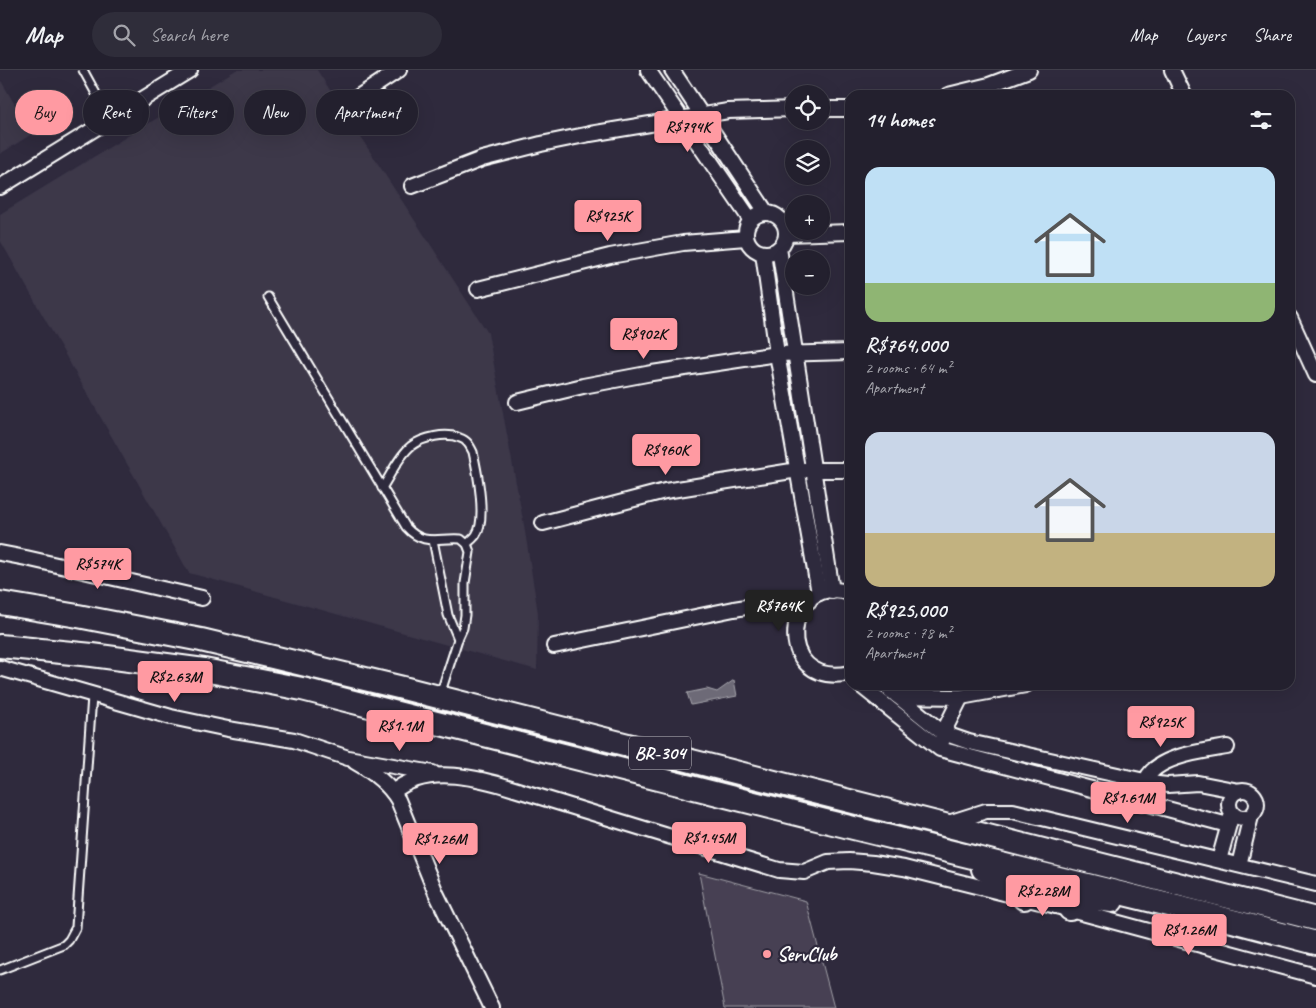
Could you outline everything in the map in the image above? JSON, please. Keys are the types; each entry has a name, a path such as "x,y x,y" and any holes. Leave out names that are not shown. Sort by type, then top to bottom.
{"highway":[{"name":"BR-304","path":"0,603 201,640 440,697 1316,919"},
{"name":"BR-304","path":"0,646 92,655 204,670 302,689 1316,943"},
{"path":"960,853 970,862 1015,886 1029,899"},
{"path":"1063,908 1092,897 1171,916 1191,917 1206,914"}],"street":[{"path":"369,90 399,70"},
{"path":"672,70 766,212"},
{"path":"968,90 989,85 1029,70"},
{"path":"1172,70 1182,90"},
{"path":"149,95 187,71"},
{"path":"653,71 682,118 750,219"},
{"path":"412,186 482,159 541,144 728,111 785,109"},
{"path":"830,109 845,109"},
{"path":"0,188 86,135"},
{"path":"785,226 781,219 774,214 766,212 750,219 745,231 749,244 754,250 763,253 773,252 779,248 785,238"},
{"path":"830,233 845,232"},
{"path":"478,289 610,256 683,243 746,238"},
{"path":"779,248 813,470 820,595"},
{"path":"763,253 777,354 820,595"},
{"path":"1295,329 1316,375"},
{"path":"517,402 583,386 652,373 795,352 845,352"},
{"path":"543,523 665,491 798,470 845,470"},
{"path":"0,554 26,558 202,598"},
{"path":"554,646 734,609 820,595 845,593"},
{"path":"820,595 804,606 797,618 794,631 795,645 811,667 824,673 845,674"},
{"path":"0,668 92,696 171,717 294,740 348,758 461,776 498,784 779,870 804,872 821,864 835,861 874,863 904,868 1029,899 1316,976"},
{"path":"866,690 940,750 1142,804 1230,820 1251,816"},
{"path":"890,690 943,733 968,742 1168,785 1198,783 1248,791 1256,799 1257,807 1251,816 1239,865"},
{"path":"897,696 961,696 996,690"},
{"path":"940,750 943,733 961,696"},
{"path":"1142,804 1146,781 1163,763 1186,755 1227,747"},
{"path":"348,758 370,770 393,792 436,892 492,1008"},
{"path":"393,792 408,782 420,778 448,775"},
{"path":"1218,860 1230,820 1229,800 1233,794 1239,791"},
{"path":"942,825 986,811 1013,811 1316,884"},
{"path":"1029,899 1040,874"},
{"path":"1063,908 1064,880"}],"lane":[{"path":"83,70 94,90"},
{"path":"268,297 406,527 412,533 425,540 451,538 461,539 467,544 470,552 465,583 463,628 440,697"},
{"path":"382,488 402,456 412,446 424,439 449,436 460,438 468,443 473,452 481,514 480,526 476,535 467,544"},
{"path":"433,540 448,616 452,629 458,639"},
{"path":"0,970 64,945 76,927 92,696"}],"shaded area":[{"path":"236,70 317,70 330,90 316,90 316,135 359,135 488,333 524,525 538,613 537,670 189,573 0,240 0,214 129,135 149,135 149,123 159,117 159,135 234,135 234,90 203,90"},
{"path":"0,79 15,105 15,135 30,135 0,154"},
{"path":"734,680 737,696 691,705 687,693 707,689 717,692"},
{"name":"ServClub","path":"699,873 806,901 834,1008 725,1008"}],"place":[{"name":"ServClub","path":"767,954"}]}
